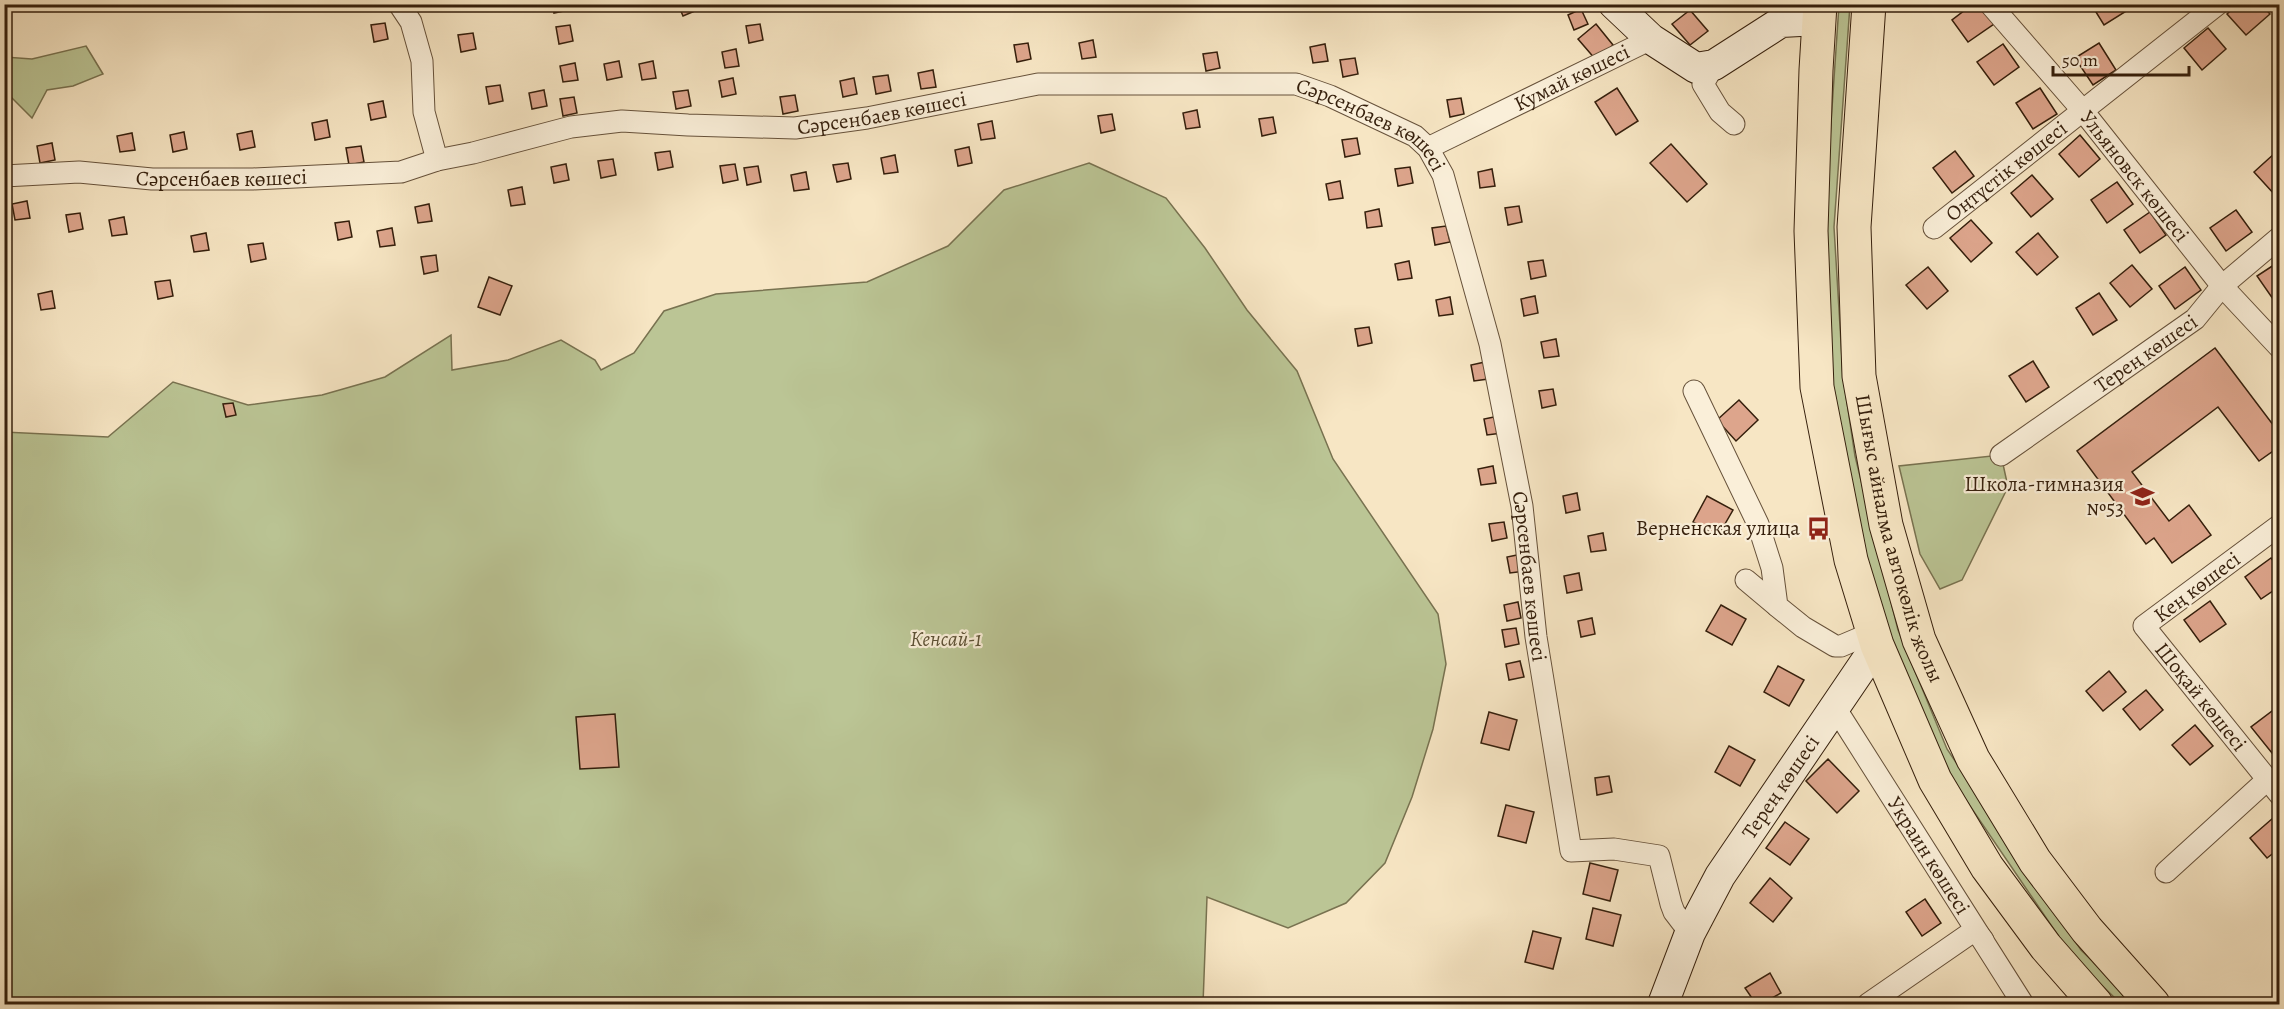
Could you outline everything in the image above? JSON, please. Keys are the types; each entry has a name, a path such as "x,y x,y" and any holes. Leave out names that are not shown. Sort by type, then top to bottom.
{"main road":[{"name":"Шығыс айналма автокөлік жолы","path":"1869,4 1854,227 1859,376 1887,525 1912,617 1919,640 1973,759 2035,861 2087,930 2153,1005"},
{"path":"1820,12 1811,231 1817,387 1851,560 1875,638 1935,780 1987,867 2046,947 2096,1005"}],"street":[{"path":"399,4 411,22 422,61 424,112 437,160"},
{"path":"1614,4 1651,39"},
{"name":"Ульяновск көшесі","path":"1990,4 2083,111 2222,286 2280,348"},
{"name":"Оңтүстік көшесі","path":"1934,228 2218,4"},
{"path":"1734,124 1720,112 1703,84 1714,65 1782,13 1820,12"},
{"name":"Кумай көшесі","path":"1428,148 1651,39 1696,68 1714,65"},
{"name":"Сәрсенбаев көшесі","path":"4,176 80,172 152,178 253,179 401,171 571,127 622,121 795,128 867,118 1038,84 1296,84 1330,96 1415,136 1428,148 1443,175 1490,344 1522,506 1536,637 1571,851 1614,849 1659,856 1674,912 1690,933"},
{"name":"Терең көшесі","path":"2001,455 2195,319 2222,286 2280,237"},
{"path":"1694,391 1758,524 1772,568 1777,606"},
{"name":"Кең көшесі","path":"2144,626 2280,525"},
{"path":"1746,580 1803,627 1835,646 1875,638"},
{"name":"Шоқай көшесі","path":"2144,626 2273,787"},
{"name":"Терең көшесі","path":"1663,1005 1690,933 1720,876 1834,706 1875,638"},
{"name":"Украин көшесі","path":"1834,706 2023,1005"},
{"path":"2166,872 2273,787"},
{"path":"1868,1005 1976,930 2036,1005"}],"green space":[{"path":"1839,5 1850,5 1834,227 1843,376 1855,456 1898,630 1947,749 2081,950 2137,1004 2121,1004 2072,956 1934,753 1884,633 1843,458 1831,378 1824,226"},
{"path":"86,46 103,74 73,86 47,90 32,118 5,91 5,57 32,59"},
{"name":"Кенсай-1","path":"1089,163 1166,198 1205,248 1247,310 1297,371 1333,459 1438,614 1446,664 1433,729 1412,797 1385,863 1346,903 1288,928 1207,897 1203,1004 5,1004 4,432 108,437 173,382 248,405 322,395 385,377 451,335 452,370 508,360 561,340 595,360 601,370 634,353 664,311 716,294 867,282 948,246 1004,190"},
{"path":"2001,455 2008,487 1962,580 1940,589 1920,554 1899,466"}],"building":[{"path":"347,4 362,4 362,8 348,11"},
{"path":"553,4 568,4 569,10 554,13"},
{"path":"678,4 694,4 697,10 683,16"},
{"path":"1973,4 1980,4 1994,24 1968,42 1952,20"},
{"path":"2091,4 2125,4 2128,10 2104,25"},
{"path":"2238,4 2261,4 2270,14 2246,35 2227,14"},
{"path":"1581,9 1588,24 1574,30 1568,15"},
{"path":"1690,10 1708,31 1690,45 1672,24"},
{"path":"385,23 388,39 374,42 371,25"},
{"path":"760,24 763,40 749,43 746,26"},
{"path":"1596,24 1613,45 1596,60 1578,39"},
{"path":"570,25 573,41 559,44 556,27"},
{"path":"2208,28 2226,49 2202,70 2184,48"},
{"path":"473,33 476,49 461,52 458,35"},
{"path":"1093,40 1096,57 1082,59 1079,43"},
{"path":"1028,43 1031,59 1017,62 1014,45"},
{"path":"2099,43 2116,70 2093,85 2075,58"},
{"path":"1325,44 1328,61 1313,63 1310,47"},
{"path":"2003,44 2019,67 1994,85 1977,62"},
{"path":"736,49 739,66 725,68 722,52"},
{"path":"1217,52 1220,68 1206,71 1203,54"},
{"path":"1355,58 1358,74 1343,77 1340,60"},
{"path":"619,61 622,77 607,80 604,64"},
{"path":"653,61 656,78 642,80 639,64"},
{"path":"575,63 578,80 563,82 560,66"},
{"path":"933,70 936,87 921,89 918,73"},
{"path":"888,75 891,91 876,94 873,77"},
{"path":"733,78 736,94 722,97 719,81"},
{"path":"854,78 857,94 843,97 840,81"},
{"path":"500,85 503,101 489,104 486,87"},
{"path":"1617,88 1638,121 1616,135 1595,102"},
{"path":"2040,88 2057,114 2033,129 2016,103"},
{"path":"544,90 547,106 532,109 529,93"},
{"path":"688,90 691,106 676,109 673,92"},
{"path":"795,95 798,111 783,114 780,97"},
{"path":"574,97 577,113 563,116 560,99"},
{"path":"1461,98 1464,114 1450,117 1447,100"},
{"path":"383,101 386,117 371,120 368,104"},
{"path":"1197,110 1200,127 1186,129 1183,113"},
{"path":"1112,114 1115,130 1101,133 1098,116"},
{"path":"1273,117 1276,133 1262,136 1259,119"},
{"path":"327,120 330,137 315,140 312,123"},
{"path":"992,121 995,138 981,140 978,124"},
{"path":"252,131 255,147 240,150 237,134"},
{"path":"184,132 187,149 173,152 170,135"},
{"path":"132,133 135,150 120,152 117,136"},
{"path":"2080,135 2100,159 2079,177 2059,154"},
{"path":"1357,138 1360,154 1345,157 1342,140"},
{"path":"52,143 55,160 40,163 37,146"},
{"path":"1671,144 1707,184 1687,202 1650,163"},
{"path":"361,146 364,162 349,165 346,148"},
{"path":"969,147 972,163 958,166 955,150"},
{"path":"670,151 673,167 658,170 655,153"},
{"path":"1955,151 1974,176 1952,193 1933,168"},
{"path":"2275,153 2280,158 2280,191 2275,195 2254,172"},
{"path":"895,155 898,172 884,174 881,158"},
{"path":"613,159 616,175 601,178 598,161"},
{"path":"848,163 851,179 837,182 833,165"},
{"path":"566,164 569,180 554,183 551,167"},
{"path":"735,164 738,180 723,183 720,166"},
{"path":"758,166 761,182 747,185 744,168"},
{"path":"1410,167 1413,183 1398,186 1395,169"},
{"path":"1492,169 1495,186 1480,188 1478,172"},
{"path":"806,172 809,189 794,191 791,175"},
{"path":"2032,175 2053,199 2031,217 2011,193"},
{"path":"1340,181 1343,198 1329,200 1326,184"},
{"path":"2117,182 2133,204 2107,223 2091,200"},
{"path":"522,187 525,204 511,206 508,190"},
{"path":"27,201 30,218 15,220 12,204"},
{"path":"429,204 432,221 418,223 415,207"},
{"path":"1519,206 1522,222 1508,225 1505,208"},
{"path":"1379,209 1382,226 1367,228 1365,212"},
{"path":"2236,210 2252,232 2226,251 2210,228"},
{"path":"2150,212 2166,235 2140,253 2124,230"},
{"path":"80,213 83,229 69,232 66,215"},
{"path":"124,217 127,234 112,236 109,220"},
{"path":"1971,220 1992,243 1971,262 1950,238"},
{"path":"349,221 352,237 338,240 335,223"},
{"path":"1446,226 1450,242 1435,245 1432,228"},
{"path":"392,228 395,245 380,247 377,231"},
{"path":"206,233 209,250 194,252 191,236"},
{"path":"2038,233 2058,257 2037,275 2016,252"},
{"path":"263,243 266,259 251,262 248,245"},
{"path":"436,255 438,271 424,274 421,257"},
{"path":"1543,260 1546,276 1531,279 1528,262"},
{"path":"1409,261 1412,278 1398,280 1395,264"},
{"path":"2280,261 2280,295 2273,299 2257,276"},
{"path":"2132,265 2152,289 2130,307 2110,283"},
{"path":"1928,267 1948,291 1927,309 1906,285"},
{"path":"2185,267 2201,290 2175,309 2159,286"},
{"path":"489,277 512,286 500,315 478,307"},
{"path":"170,280 173,296 158,299 155,282"},
{"path":"52,291 55,308 41,310 38,294"},
{"path":"2099,293 2117,320 2093,335 2076,308"},
{"path":"1535,296 1538,313 1524,316 1521,299"},
{"path":"1450,297 1453,314 1439,316 1436,300"},
{"path":"1369,327 1372,343 1358,346 1355,329"},
{"path":"1556,339 1559,356 1544,358 1541,342"},
{"path":"2215,348 2280,434 2280,446 2259,461 2218,407 2132,472 2169,521 2189,505 2211,535 2172,563 2154,538 2146,544 2077,451"},
{"path":"2033,361 2049,387 2026,402 2009,376"},
{"path":"1485,362 1488,379 1474,381 1471,365"},
{"path":"1553,389 1556,405 1542,408 1539,391"},
{"path":"1739,400 1758,420 1736,441 1717,420"},
{"path":"233,403 236,415 226,417 223,404"},
{"path":"1499,416 1502,433 1487,435 1484,419"},
{"path":"1493,466 1496,483 1481,485 1478,469"},
{"path":"1577,493 1580,510 1566,513 1563,496"},
{"path":"1707,496 1733,510 1718,536 1693,522"},
{"path":"1504,522 1507,538 1492,541 1489,524"},
{"path":"1603,533 1606,550 1591,552 1588,536"},
{"path":"1522,554 1525,571 1510,573 1507,557"},
{"path":"2271,558 2280,570 2280,586 2261,599 2245,577"},
{"path":"1579,573 1582,590 1567,593 1564,576"},
{"path":"2210,601 2226,624 2200,642 2184,620"},
{"path":"1518,602 1521,618 1507,621 1504,605"},
{"path":"1721,605 1746,619 1732,645 1706,631"},
{"path":"1592,618 1595,634 1581,637 1578,621"},
{"path":"1516,628 1519,644 1505,647 1502,630"},
{"path":"1520,661 1524,677 1509,680 1506,664"},
{"path":"1778,666 1804,680 1789,706 1764,692"},
{"path":"2109,671 2126,692 2103,711 2086,691"},
{"path":"2146,690 2163,710 2140,730 2123,709"},
{"path":"2280,705 2280,763 2251,727"},
{"path":"1489,712 1517,720 1509,750 1481,743"},
{"path":"615,714 619,767 580,769 576,717"},
{"path":"2195,725 2213,746 2190,765 2172,745"},
{"path":"1729,746 1755,760 1740,786 1715,772"},
{"path":"1828,759 1859,791 1837,813 1806,781"},
{"path":"1609,776 1612,792 1597,795 1595,778"},
{"path":"1506,805 1534,812 1526,843 1498,836"},
{"path":"2273,818 2280,826 2280,848 2267,858 2250,838"},
{"path":"1785,822 1809,839 1790,865 1766,848"},
{"path":"1590,863 1618,870 1610,901 1583,894"},
{"path":"1770,878 1792,898 1773,922 1750,903"},
{"path":"1925,899 1941,923 1922,936 1906,912"},
{"path":"1593,908 1621,915 1613,946 1586,939"},
{"path":"1533,931 1561,938 1553,969 1525,962"},
{"path":"1770,973 1781,993 1761,1004 1756,1004 1745,988"}],"place":[{"name":"Школа-гимназия №53","path":"2142,496"},
{"name":"Верненская улица","path":"1818,528"}]}
